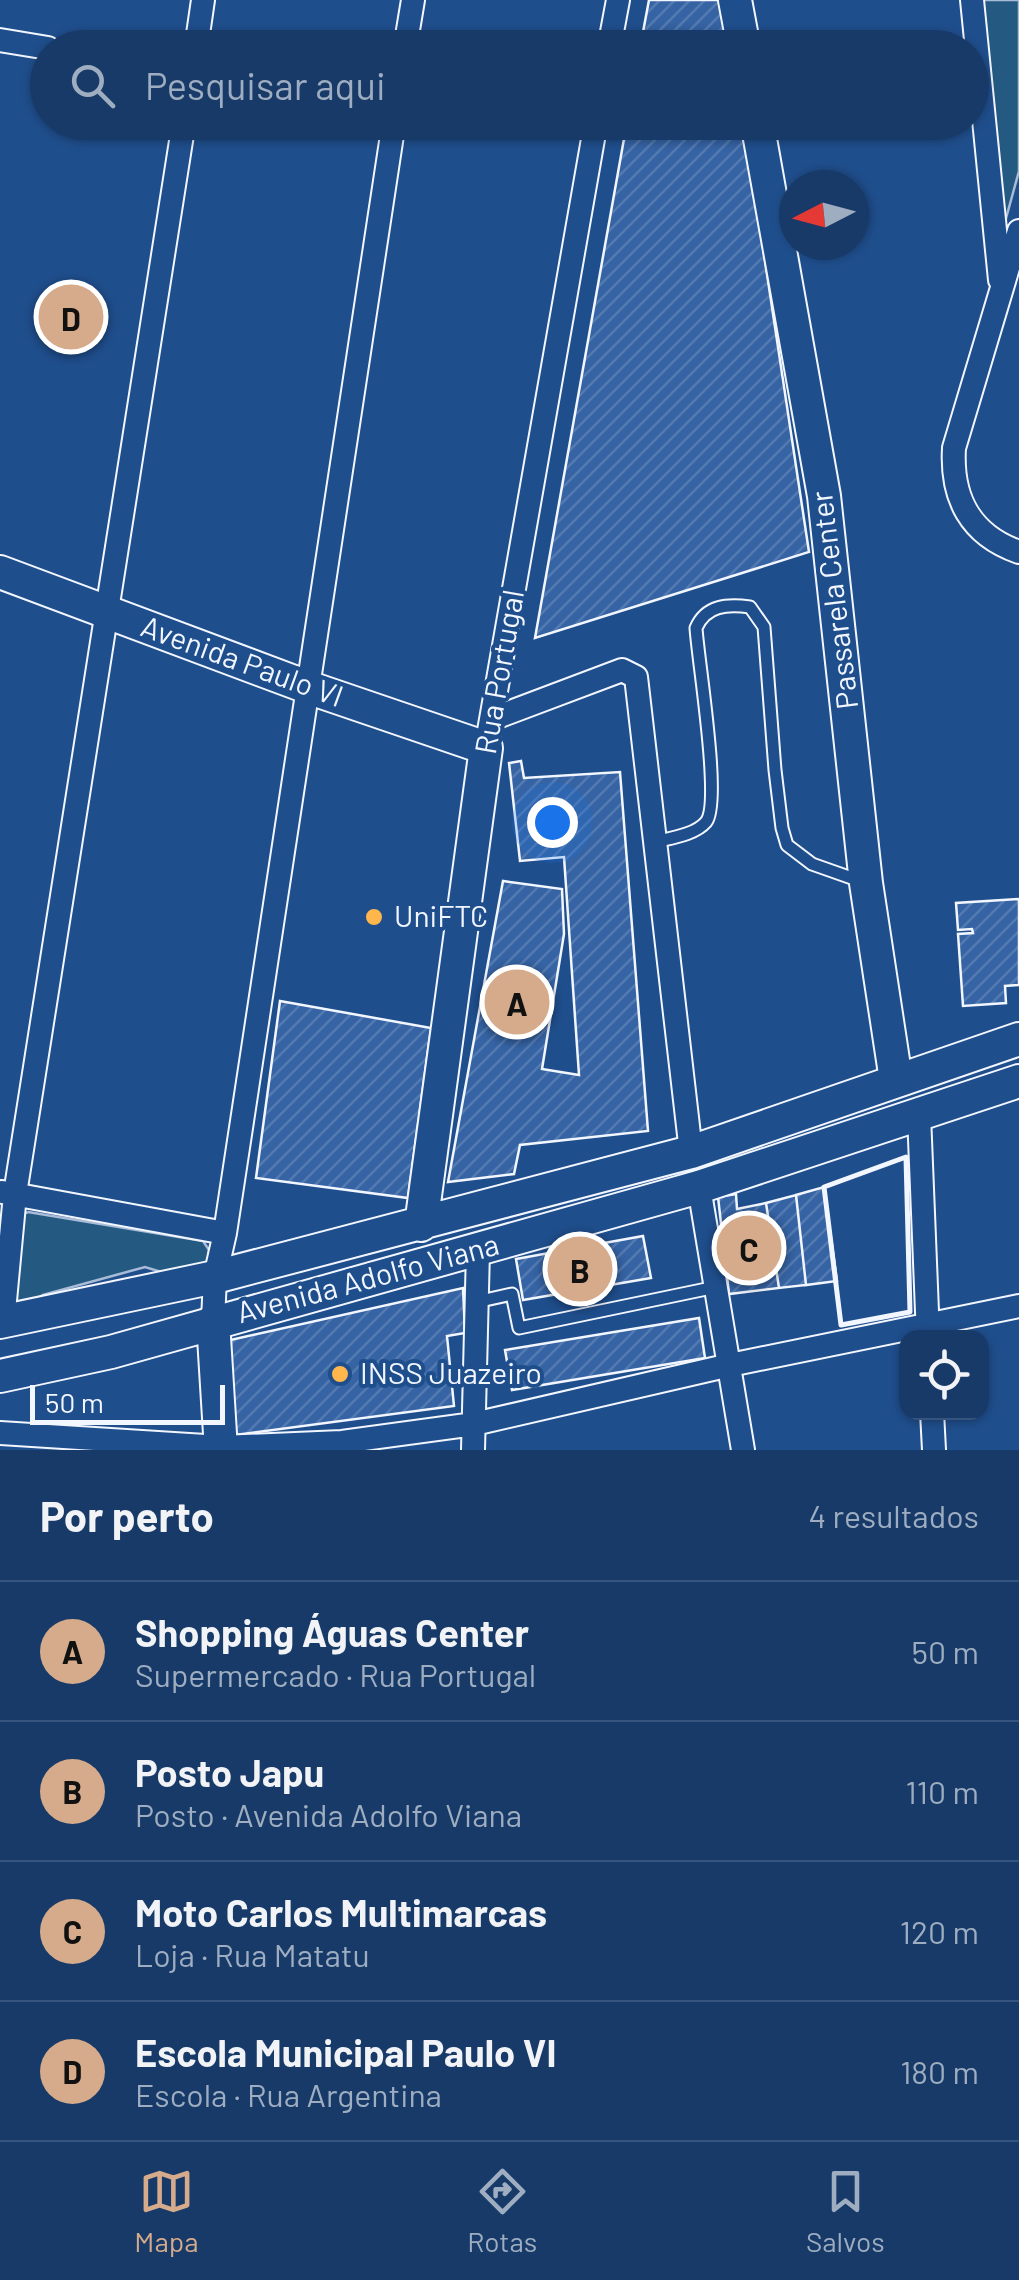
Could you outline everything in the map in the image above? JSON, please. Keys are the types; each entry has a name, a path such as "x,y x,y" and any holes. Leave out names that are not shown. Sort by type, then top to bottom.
{"street":[{"path":"199,30 203,0"},
{"path":"409,30 413,0"},
{"path":"612,30 618,0"},
{"path":"735,0 741,30"},
{"path":"972,0 975,30"},
{"path":"0,40 30,45"},
{"path":"2,1322 8,1193 107,612 181,140"},
{"path":"221,1448 213,1320 215,1278 310,688 391,140"},
{"name":"Rua Portugal","path":"421,1225 489,734 593,140"},
{"name":"Passarela Center","path":"760,140 824,496 866,883 896,1080"},
{"path":"986,140 1001,292"},
{"path":"1019,231 954,448 952,474 958,496 972,520 996,544 1019,552"},
{"name":"Avenida Paulo VI","path":"0,572 310,688 489,734"},
{"path":"489,734 622,670 636,677 691,1152"},
{"name":"Avenida Adolfo Viana","path":"2,1322 215,1278 691,1152 1019,1040"},
{"name":"Avenida Adolfo Viana","path":"0,1376 111,1352 213,1320 698,1187 1019,1081"},
{"path":"919,1115 928,1330 1019,1306"},
{"path":"698,1187 743,1450"},
{"path":"8,1193 225,1233"},
{"path":"472,1450 478,1250"},
{"path":"0,1433 221,1448 342,1442 474,1424 730,1365 899,1335"},
{"path":"932,1420 934,1450"}],"lane":[{"path":"655,842 689,833 706,822 712,808 696,628 700,618 710,609 750,607 764,627 775,770 787,844 812,864 866,883"},
{"path":"476,1302 512,1294 520,1328 716,1287"}],"shaded area":[{"path":"978,0 1019,0 1019,171 1005,222 989,90 989,30 982,30"},
{"path":"28,1212 203,1241 209,1250 208,1262 168,1274 145,1267 43,1295 27,1305 10,1306 21,1215"}],"building":[{"path":"649,0 726,0 730,30 643,30"},
{"path":"624,140 747,140 809,552 535,638"},
{"path":"521,761 524,778 620,772 648,1131 520,1145 514,1174 448,1182 503,881 562,889 564,934 542,1069 579,1075 564,857 520,861 509,763"},
{"path":"1019,899 1019,985 1005,986 1006,1003 963,1006 958,934 973,933 972,929 958,930 956,903"},
{"path":"280,1001 431,1028 408,1198 256,1178"},
{"path":"824,1187 837,1281 806,1285 796,1195"},
{"path":"736,1194 737,1209 766,1203 779,1288 729,1294 718,1197"},
{"path":"796,1195 806,1285 779,1288 766,1203"},
{"path":"643,1236 651,1278 523,1300 516,1259"},
{"name":"INSS Juazeiro","path":"463,1288 465,1333 447,1336 454,1406 235,1435 226,1341"},
{"path":"699,1318 705,1358 512,1390 505,1350"}],"wall":[{"path":"906,1157 910,1312 841,1325 824,1187 906,1157"}],"place":[{"name":"Escola Municipal Paulo VI","path":"71,317"},
{"name":"UniFTC","path":"374,917"},
{"name":"Shopping Águas Center","path":"517,1002"},
{"name":"Moto Carlos Multimarcas","path":"749,1248"},
{"name":"Posto Japu","path":"580,1269"},
{"name":"INSS Juazeiro","path":"340,1374"}]}
